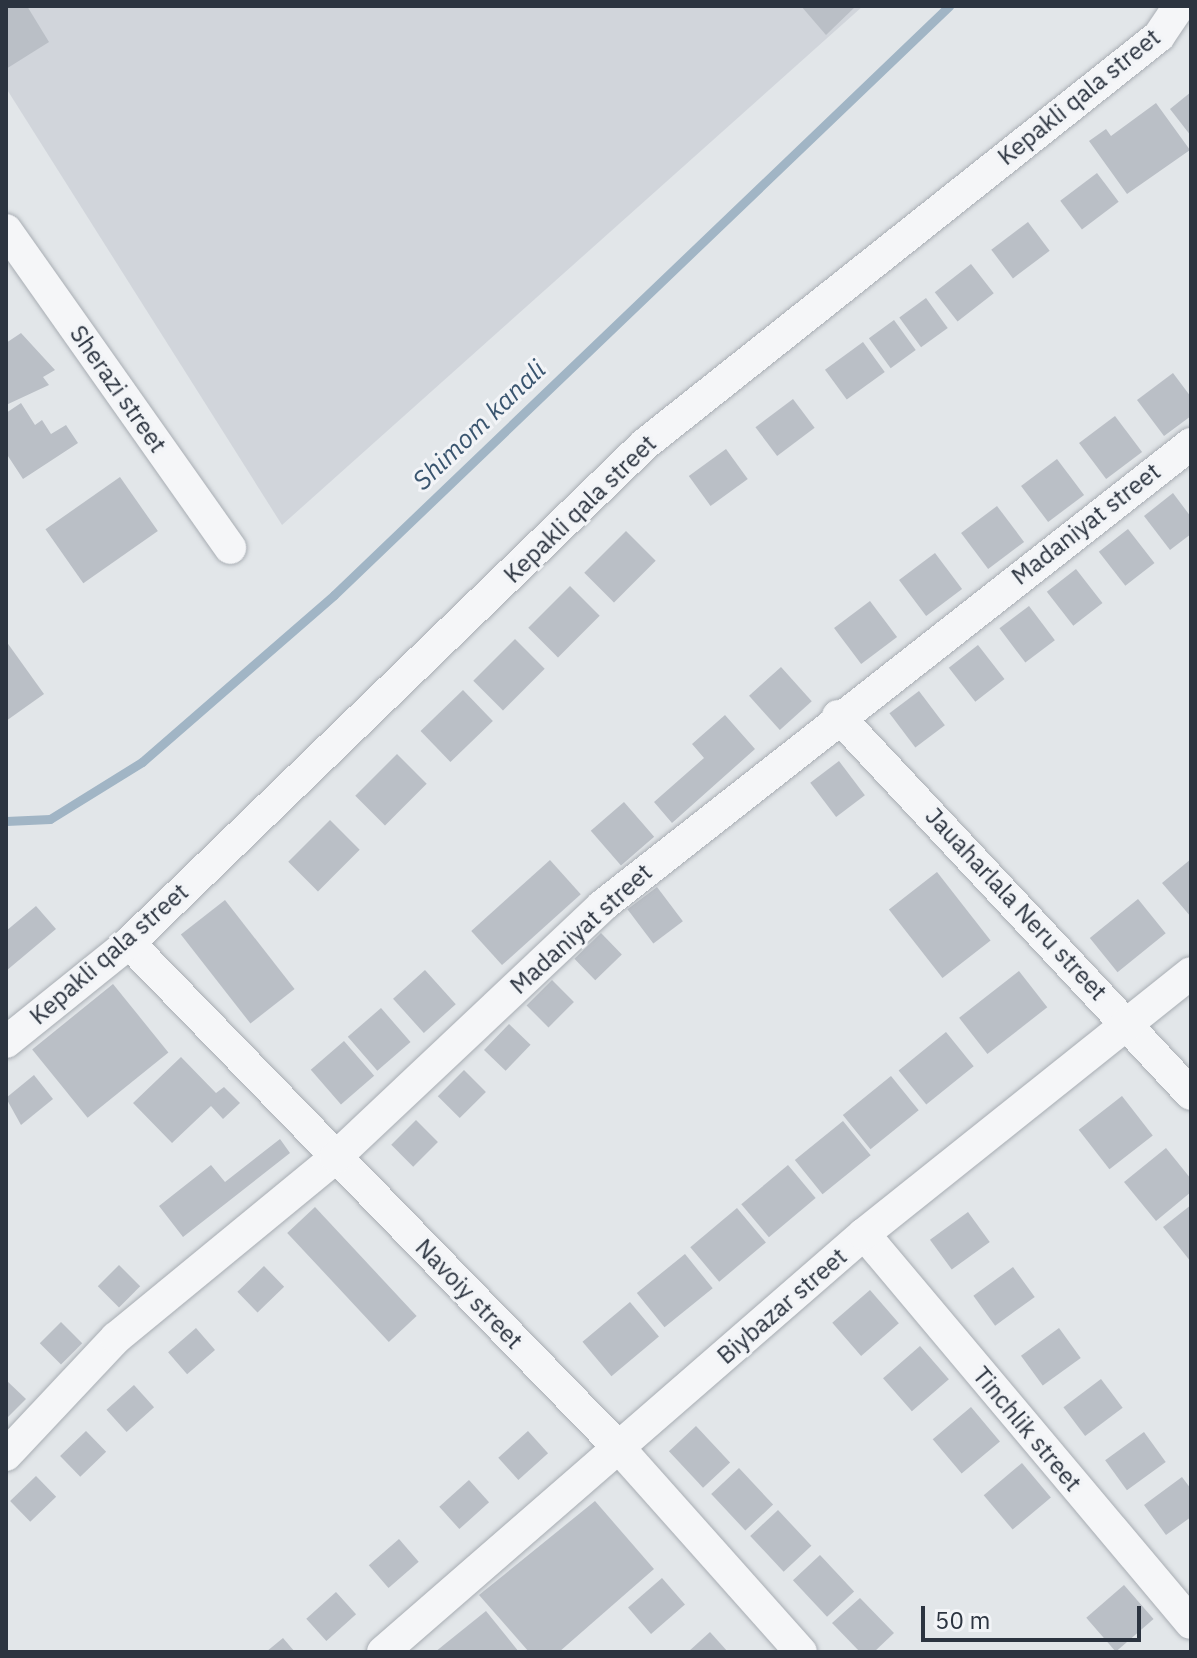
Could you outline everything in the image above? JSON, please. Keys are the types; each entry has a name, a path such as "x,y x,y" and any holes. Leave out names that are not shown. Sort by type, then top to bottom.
{"street":[{"name":"Kepakli qala street","path":"6,1042 129,943 645,444 1159,36 1179,6"},
{"name":"Sherazi street","path":"6,230 230,548"},
{"name":"Madaniyat street","path":"6,1455 116,1338 336,1157 602,906 838,716 1191,444"},
{"name":"Jauaharlala Neru street","path":"838,716 1128,1023 1191,1094"},
{"name":"Navoiy street","path":"129,943 620,1449 801,1652"},
{"name":"Biybazar street","path":"383,1652 864,1234 1191,973"},
{"name":"Tinchlik street","path":"864,1234 1191,1623"}],"shaded area":[{"path":"6,6 863,6 282,525 6,88"}],"building":[{"path":"6,6 27,6 49,42 6,69"},
{"path":"801,6 856,6 826,35"},
{"path":"1191,92 1191,136 1170,109"},
{"path":"1156,103 1190,150 1127,194 1089,141 1106,129 1111,136"},
{"path":"1097,173 1119,202 1082,229 1060,201"},
{"path":"1028,222 1050,251 1013,278 991,250"},
{"path":"971,264 994,293 958,321 935,292"},
{"path":"926,298 948,328 921,347 899,317"},
{"path":"894,320 916,350 891,368 869,338"},
{"path":"21,333 55,370 43,377 49,385 6,405 6,343"},
{"path":"863,342 885,372 847,400 825,370"},
{"path":"1173,373 1191,397 1191,416 1164,436 1137,400"},
{"path":"793,399 815,428 777,456 755,427"},
{"path":"21,403 35,425 42,420 51,434 66,425 78,443 23,479 6,453 6,413"},
{"path":"1115,416 1142,452 1106,479 1079,443"},
{"path":"726,449 748,479 711,506 689,476"},
{"path":"1057,459 1084,495 1048,522 1021,486"},
{"path":"120,477 158,531 83,583 45,529"},
{"path":"1173,493 1191,517 1191,534 1170,550 1144,516"},
{"path":"997,506 1024,542 988,569 961,533"},
{"path":"1128,529 1154,563 1125,586 1099,552"},
{"path":"626,531 656,561 614,602 584,573"},
{"path":"935,553 962,589 926,616 899,580"},
{"path":"1076,569 1102,603 1073,626 1047,592"},
{"path":"570,586 600,616 558,657 528,628"},
{"path":"870,601 897,637 861,664 834,628"},
{"path":"1029,606 1055,640 1025,663 999,628"},
{"path":"515,639 545,669 503,710 473,681"},
{"path":"6,641 44,694 6,721"},
{"path":"978,645 1004,679 975,702 949,668"},
{"path":"781,667 812,701 780,730 749,696"},
{"path":"463,690 493,721 450,762 421,731"},
{"path":"919,691 945,725 915,748 889,713"},
{"path":"725,715 755,749 672,823 654,802 704,758 692,744"},
{"path":"397,754 427,784 385,825 355,796"},
{"path":"839,761 865,795 836,817 810,783"},
{"path":"624,802 654,837 621,866 591,831"},
{"path":"330,820 360,850 318,891 288,862"},
{"path":"1191,859 1191,917 1162,883"},
{"path":"550,860 581,894 502,965 471,931"},
{"path":"937,872 991,941 942,978 889,910"},
{"path":"657,887 683,921 653,944 627,909"},
{"path":"1138,899 1166,933 1118,972 1090,938"},
{"path":"225,900 295,989 250,1024 181,934"},
{"path":"36,906 56,929 6,971 6,931"},
{"path":"601,933 622,955 595,980 574,959"},
{"path":"425,970 456,1004 424,1033 393,999"},
{"path":"1019,971 1047,1007 987,1054 959,1018"},
{"path":"552,980 574,1002 548,1027 527,1005"},
{"path":"113,984 168,1052 88,1118 32,1049"},
{"path":"381,1008 411,1042 377,1071 348,1037"},
{"path":"509,1024 531,1045 506,1071 484,1050"},
{"path":"946,1032 974,1066 926,1105 899,1070"},
{"path":"344,1041 374,1076 341,1105 311,1070"},
{"path":"181,1057 216,1093 224,1087 240,1103 223,1119 211,1106 172,1143 133,1103"},
{"path":"464,1070 486,1092 460,1118 438,1096"},
{"path":"34,1075 53,1099 21,1125 6,1098"},
{"path":"891,1076 919,1110 871,1149 843,1115"},
{"path":"1122,1096 1153,1135 1109,1169 1079,1130"},
{"path":"416,1120 438,1142 413,1167 391,1145"},
{"path":"843,1121 871,1155 823,1194 795,1160"},
{"path":"280,1139 290,1153 183,1237 159,1206 211,1165 225,1182"},
{"path":"1166,1148 1191,1179 1191,1192 1156,1221 1124,1182"},
{"path":"788,1165 816,1198 769,1237 741,1204"},
{"path":"1191,1205 1191,1262 1163,1227"},
{"path":"315,1207 417,1316 389,1342 287,1233"},
{"path":"737,1208 766,1242 719,1282 690,1247"},
{"path":"968,1212 990,1242 952,1270 930,1240"},
{"path":"685,1254 713,1288 665,1327 637,1293"},
{"path":"119,1265 140,1286 119,1307 98,1286"},
{"path":"264,1266 284,1287 258,1313 237,1292"},
{"path":"1013,1267 1035,1297 995,1326 973,1296"},
{"path":"870,1290 899,1323 861,1356 832,1323"},
{"path":"630,1302 659,1336 611,1376 583,1342"},
{"path":"61,1322 82,1343 61,1364 40,1343"},
{"path":"196,1328 215,1350 187,1374 168,1352"},
{"path":"1059,1328 1081,1358 1043,1386 1021,1356"},
{"path":"920,1346 949,1379 912,1411 883,1378"},
{"path":"1101,1379 1123,1408 1085,1436 1063,1407"},
{"path":"6,1380 26,1399 6,1419"},
{"path":"134,1385 154,1407 127,1432 107,1410"},
{"path":"971,1407 1000,1441 962,1474 933,1439"},
{"path":"696,1426 730,1463 703,1488 669,1451"},
{"path":"86,1431 106,1452 80,1477 60,1456"},
{"path":"528,1431 548,1453 518,1480 498,1458"},
{"path":"1144,1432 1166,1462 1127,1490 1105,1460"},
{"path":"1022,1463 1051,1497 1013,1530 984,1495"},
{"path":"739,1468 773,1505 745,1530 711,1494"},
{"path":"36,1476 56,1497 30,1522 10,1501"},
{"path":"1182,1477 1191,1489 1191,1517 1166,1535 1144,1505"},
{"path":"469,1480 489,1502 459,1529 439,1507"},
{"path":"595,1501 654,1569 559,1652 529,1652 479,1595"},
{"path":"778,1510 811,1546 784,1572 750,1536"},
{"path":"399,1539 419,1562 388,1588 369,1565"},
{"path":"820,1555 854,1592 827,1617 793,1580"},
{"path":"662,1578 685,1604 651,1634 628,1608"},
{"path":"1124,1585 1154,1619 1116,1652 1086,1618"},
{"path":"336,1592 356,1614 326,1641 306,1619"},
{"path":"860,1598 894,1633 874,1652 860,1652 832,1623"},
{"path":"486,1611 519,1652 435,1652"},
{"path":"710,1632 728,1652 688,1652"},
{"path":"283,1638 295,1652 266,1652"}],"waterway":[{"name":"Shimom kanali","path":"6,821 50,819 142,762 334,595 949,6"}]}
